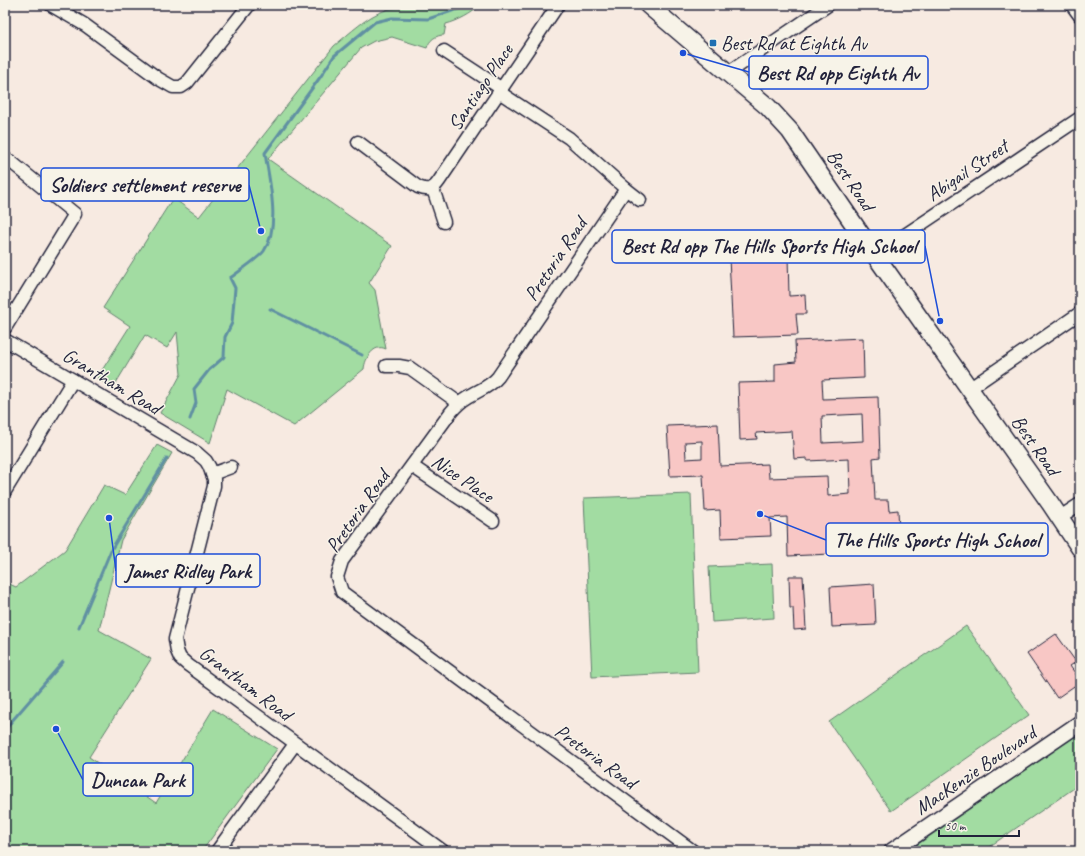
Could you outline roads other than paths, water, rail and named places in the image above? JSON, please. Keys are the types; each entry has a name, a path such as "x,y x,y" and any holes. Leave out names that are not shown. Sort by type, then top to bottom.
{"main road":[{"name":"Best Road","path":"648,5 768,108 790,131 875,255 1060,517 1080,548"}],"street":[{"path":"51,5 86,25 159,79 173,87 181,87 187,83 249,5"},
{"name":"Santiago Place","path":"433,189 558,5"},
{"path":"728,73 828,5"},
{"path":"1072,5 1080,16"},
{"path":"444,51 569,138 640,200"},
{"name":"Abigail Street","path":"875,255 1080,118"},
{"path":"358,142 418,187 428,190 433,189 444,222"},
{"path":"5,328 76,214 10,161"},
{"name":"Pretoria Road","path":"626,189 495,380 486,388 459,403 451,412 342,561 337,576 342,592 693,851"},
{"path":"969,389 1080,313"},
{"name":"Grantham Road","path":"5,340 197,453 206,461 212,474 214,486 176,629 175,646 180,658 295,744 443,851"},
{"path":"386,366 410,368 459,403"},
{"path":"5,491 73,380"},
{"name":"Nice Place","path":"412,466 493,521"},
{"path":"212,474 231,467"},
{"path":"1060,517 1080,504"},
{"name":"MacKenzie Boulevard","path":"892,851 1080,723"},
{"path":"217,851 295,744"}],"waterway":[{"path":"190,419 196,403 194,389 209,370 224,357 225,337 232,323 235,288 230,278 261,254 269,241 273,216 271,189 265,153 334,56 375,22 392,18 428,19 466,5"},
{"path":"270,309 362,355"},
{"path":"79,627 111,550 167,458"},
{"path":"5,731 63,662"}],"place":[{"name":"Best Rd at Eighth Av","path":"713,43"},
{"name":"Best Rd opp Eighth Av","path":"683,53"},
{"name":"Soldiers settlement reserve","path":"261,231"},
{"name":"Best Rd opp The Hills Sports High School","path":"940,321"},
{"name":"The Hills Sports High School","path":"760,514"},
{"name":"James Ridley Park","path":"109,518"},
{"name":"Duncan Park","path":"56,729"}]}
